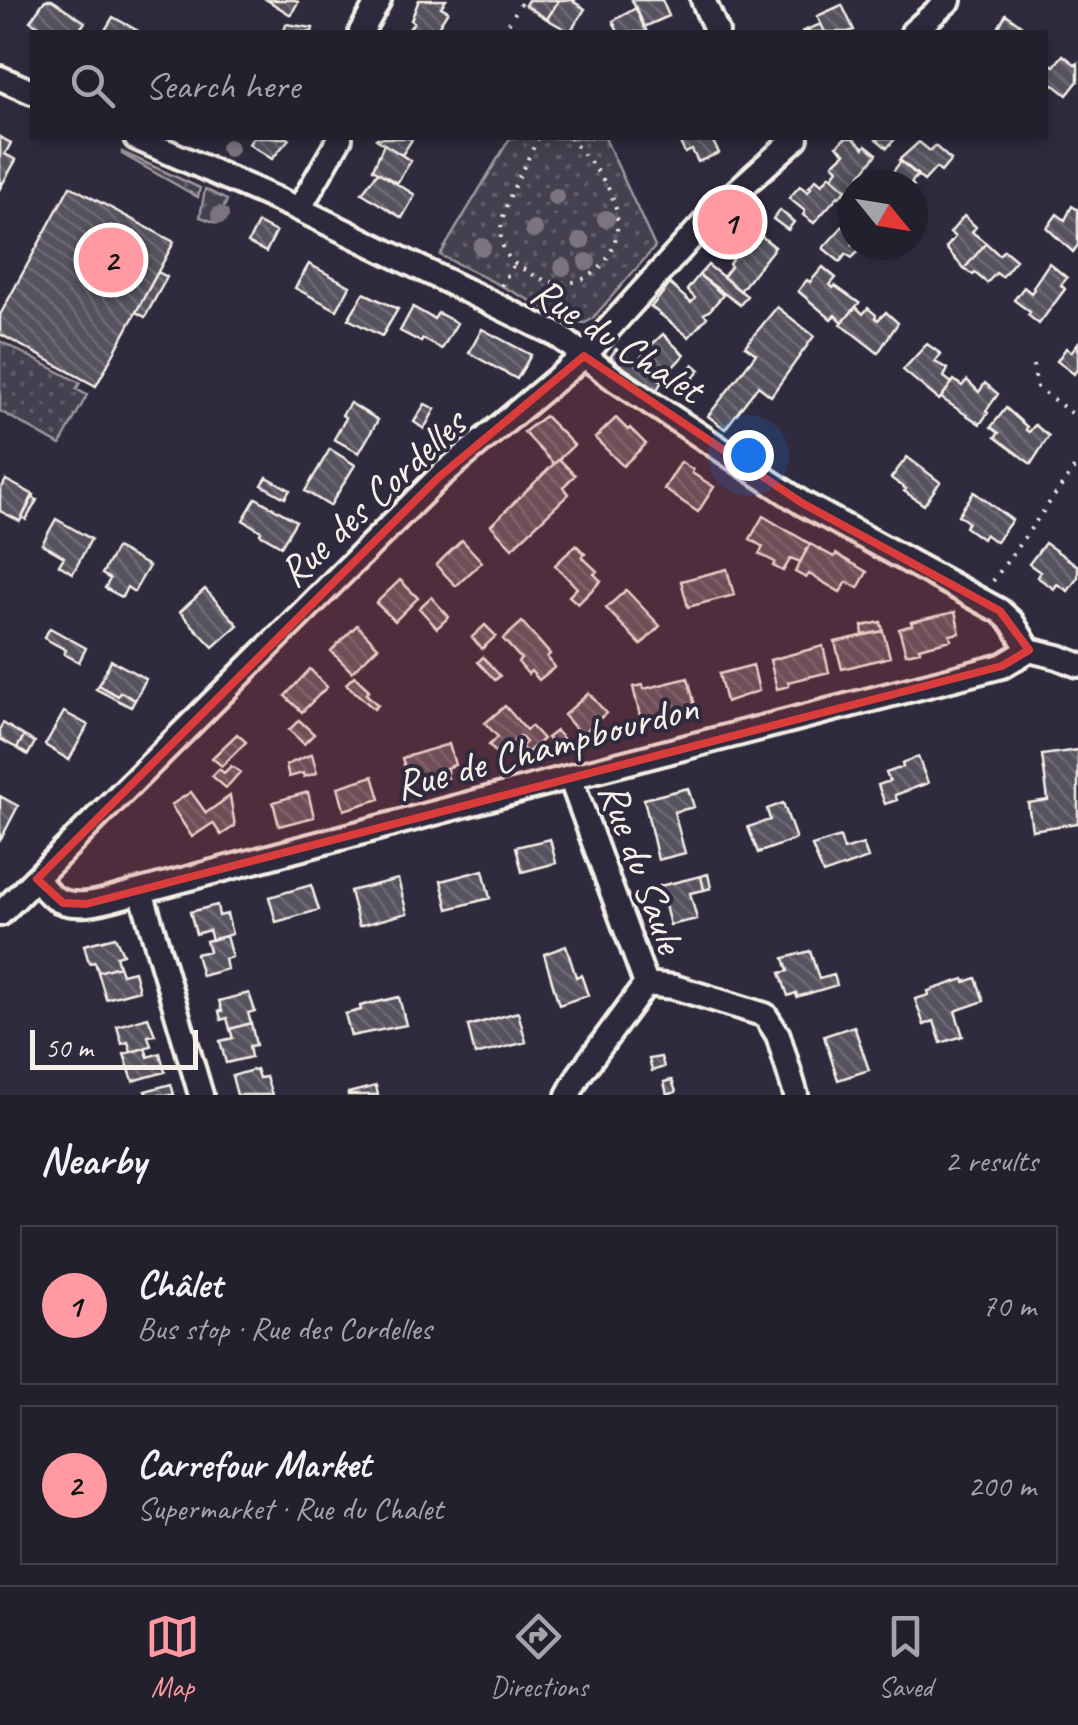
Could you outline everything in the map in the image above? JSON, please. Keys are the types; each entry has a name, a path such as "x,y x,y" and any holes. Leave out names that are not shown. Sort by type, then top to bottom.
{"street":[{"path":"362,30 379,0"},
{"path":"703,0 716,30"},
{"path":"915,30 949,0"},
{"path":"0,78 30,91"},
{"name":"Rue du Chalet","path":"141,140 299,209 557,335 802,503 1000,611 1012,622 1028,650"},
{"path":"299,209 339,140"},
{"name":"Rue des Cordelles","path":"0,914 439,477 584,356 716,210 777,151"},
{"path":"1028,650 1078,665"},
{"name":"Rue de Champbourdon","path":"37,880 50,896 63,903 141,891 1002,666 1028,650"},
{"name":"Rue du Saule","path":"570,777 646,984"},
{"path":"141,891 201,1095"},
{"name":"Rue du Saule","path":"568,1095 579,1074 646,984"},
{"name":"Rue du Saule","path":"646,984 674,988 765,1015 778,1035 796,1095"}],"path":[{"path":"504,30 523,0"},
{"path":"537,140 504,214 501,242 514,264 546,281 563,283 590,274 606,261 620,229 611,193 571,140"},
{"path":"498,292 514,264"},
{"path":"1033,365 1036,387 1078,418"},
{"path":"985,593 1078,464"}],"highlighted area":[{"path":"584,356 802,503 1000,611 1029,650 1002,666 86,904 63,903 37,879 439,477"}],"shaded area":[{"path":"509,140 606,140 655,247 585,323 571,321 440,255"},
{"path":"122,154 200,188 198,197"},
{"path":"205,189 227,200 217,223 200,217"},
{"path":"0,341 80,383 76,389 87,395 60,445 0,411"}],"building":[{"path":"45,0 52,0 85,22 79,30 46,30 30,21"},
{"path":"267,0 295,0 298,2 291,15"},
{"path":"419,0 446,0 441,7 448,11 436,30 408,30 414,22 411,20"},
{"path":"528,0 559,0 547,19 525,5"},
{"path":"559,0 575,0 585,9 571,30 547,19"},
{"path":"632,0 662,0 669,16 644,27"},
{"path":"842,5 854,30 824,30 817,16"},
{"path":"636,8 646,30 617,30 613,21"},
{"path":"1006,14 1027,30 997,30"},
{"path":"113,17 136,30 105,30"},
{"path":"286,24 313,28 312,30 284,30"},
{"path":"1063,55 1078,63 1078,81 1067,95 1053,84 1048,88 1048,65 1054,66"},
{"path":"0,137 11,143 5,154 16,160 0,188"},
{"path":"252,140 288,140 272,159 249,144"},
{"path":"378,140 412,140 402,155"},
{"path":"679,140 712,140 719,153 698,162 692,150 685,153"},
{"path":"843,140 855,140 877,154 864,170 838,170 838,182 832,177 838,169 833,164 845,153 837,146"},
{"path":"877,140 894,140 887,148"},
{"path":"919,142 930,151 935,146 951,160 941,172 936,168 928,177 928,170 911,170 899,160"},
{"path":"384,144 411,161 397,183 373,169"},
{"path":"901,161 912,170 894,170"},
{"path":"378,172 415,195 402,218 362,193"},
{"path":"830,175 838,182 838,196 814,223 789,198 800,186 808,192 816,179 822,184"},
{"path":"70,186 174,242 96,386 0,334 0,315"},
{"path":"1072,206 1078,210 1078,245 1073,252 1047,228 1057,214 1065,220"},
{"path":"780,210 794,222 788,230 773,219"},
{"path":"964,216 976,227 972,232 986,243 964,269 946,248 955,237 950,233"},
{"path":"258,223 276,232 266,252 248,243"},
{"path":"755,231 775,247 740,291 723,277"},
{"path":"838,232 840,262 823,248"},
{"path":"986,243 999,255 1004,250 1016,260 1002,277 996,273 987,283 964,269"},
{"path":"1049,263 1067,278 1061,285 1065,289 1039,324 1014,300 1024,287 1031,293"},
{"path":"309,264 350,286 337,310 295,288"},
{"path":"708,265 747,296 740,305 699,275"},
{"path":"823,267 836,278 830,285 833,288 859,303 843,322 835,315 831,319 798,291"},
{"path":"158,272 167,277 145,317 136,312"},
{"path":"699,275 723,295 689,337 651,307 670,284 691,303 695,298 687,290"},
{"path":"364,293 398,309 382,336 348,319"},
{"path":"413,307 434,319 438,313 457,323 442,349 400,331"},
{"path":"777,307 814,336 771,396 758,386 725,429 708,416 756,354 745,346"},
{"path":"856,307 863,314 868,308 878,320 886,312 898,323 878,353 841,324"},
{"path":"482,329 531,355 517,379 469,353"},
{"path":"663,334 684,355 671,369 664,364 656,377 662,381 657,390 611,356 616,349 637,364"},
{"path":"1078,343 1078,368 1074,374 1057,361 1066,348 1071,352"},
{"path":"927,344 941,354 935,362 948,369 944,377 952,383 939,400 903,370"},
{"path":"693,364 700,370 688,384 681,378"},
{"path":"954,380 962,386 967,380 979,392 985,383 998,394 980,424 941,398"},
{"path":"350,403 378,420 359,453 334,439"},
{"path":"425,404 435,409 424,429 414,422"},
{"path":"1006,408 1029,432 1035,425 1049,436 1031,464 995,437 999,433 991,427"},
{"path":"545,416 574,445 554,464 524,432"},
{"path":"616,418 646,444 623,466 595,438"},
{"path":"330,449 355,465 330,506 305,491"},
{"path":"907,457 940,482 924,505 891,478"},
{"path":"559,459 575,475 563,487 569,494 512,548 491,525"},
{"path":"681,462 714,487 698,512 664,489"},
{"path":"267,477 290,490 285,498 262,485"},
{"path":"6,480 34,495 20,521 0,511 0,491"},
{"path":"974,492 1012,520 996,542 985,534 982,539 965,527 968,522 958,515"},
{"path":"32,497 37,500 26,520 22,517"},
{"path":"256,498 296,521 281,546 243,520"},
{"path":"763,516 810,544 800,562 791,558 783,571 759,554 763,547 750,539"},
{"path":"56,519 91,539 73,573 59,565 64,557 42,544"},
{"path":"462,540 482,562 456,586 436,565"},
{"path":"1045,543 1078,566 1078,577 1068,591 1057,584 1054,589 1037,577 1040,572 1029,564"},
{"path":"810,544 867,572 858,588 847,582 840,592 809,574 806,578 795,572"},
{"path":"576,545 601,581 578,604 569,596 577,588 555,565"},
{"path":"116,548 149,566 134,592 127,587 122,597 105,588 110,579 102,574"},
{"path":"727,569 734,595 688,607 681,581"},
{"path":"400,580 418,598 395,621 376,603"},
{"path":"205,589 238,625 213,647 180,612"},
{"path":"626,590 660,626 641,645 606,608"},
{"path":"431,597 449,617 437,628 419,608"},
{"path":"955,612 960,633 950,635 951,640 906,654 899,629 912,625 911,622"},
{"path":"522,622 550,654 547,657 555,667 539,680 531,671 528,674 518,662 521,659 503,639"},
{"path":"881,622 883,631 863,635 862,626"},
{"path":"357,625 378,647 352,672 331,651"},
{"path":"485,625 496,636 482,649 472,637"},
{"path":"50,628 86,648 79,662 44,638"},
{"path":"883,631 890,657 842,669 835,642"},
{"path":"823,646 829,672 788,682 789,686 777,689 770,660"},
{"path":"483,657 500,676 495,680 478,662"},
{"path":"111,660 146,679 135,700 99,685"},
{"path":"753,665 759,691 726,702 719,674"},
{"path":"310,669 327,687 302,712 285,696"},
{"path":"354,676 369,690 366,694 378,705 374,709 346,684"},
{"path":"688,678 695,706 641,720 633,687 643,685 644,689"},
{"path":"99,685 135,700 131,707 96,689"},
{"path":"589,693 606,713 581,735 564,715"},
{"path":"505,706 526,730 531,726 543,739 527,753 521,747 526,742 520,736 498,755 489,745 498,737 485,723"},
{"path":"64,712 88,725 69,760 45,745"},
{"path":"299,720 314,734 304,744 289,730"},
{"path":"3,723 24,736 17,748 0,739"},
{"path":"556,731 570,746 562,754 547,738"},
{"path":"237,734 246,742 222,766 212,758"},
{"path":"24,736 35,742 28,755 17,748"},
{"path":"449,744 455,765 446,768 448,772 410,783 402,758"},
{"path":"1078,750 1078,823 1032,830 1028,803 1048,800 1042,755"},
{"path":"312,754 317,773 289,777 286,765"},
{"path":"918,757 928,783 895,795 897,800 885,804 878,785 890,781 886,773"},
{"path":"231,766 240,772 226,788 212,776"},
{"path":"446,773 448,778 429,783 427,778"},
{"path":"373,776 380,799 344,810 338,787"},
{"path":"688,788 694,807 674,812 685,853 658,860 644,799"},
{"path":"191,792 206,813 230,796 235,826 221,835 213,823 192,837 171,805"},
{"path":"308,792 314,817 279,826 273,802"},
{"path":"0,796 18,806 0,841"},
{"path":"783,803 796,839 758,853 748,827 770,820 767,809"},
{"path":"840,837 844,850 863,844 868,858 823,874 812,846"},
{"path":"550,839 556,863 522,872 516,847"},
{"path":"483,870 490,898 448,909 441,881"},
{"path":"708,874 711,888 704,890 701,876"},
{"path":"701,876 704,890 690,893 697,919 670,925 660,886"},
{"path":"398,879 407,913 359,926 350,891"},
{"path":"311,885 319,910 276,922 269,897"},
{"path":"660,886 665,904 659,906 654,888"},
{"path":"217,905 219,916 227,914 232,934 212,940 209,930 196,934 190,912"},
{"path":"226,936 232,957 225,959 227,969 202,976 196,954 209,951 206,941"},
{"path":"115,937 123,954 116,956 119,966 98,972 95,962 89,963 84,945"},
{"path":"566,946 576,977 581,975 588,995 559,1005 544,954"},
{"path":"810,951 819,979 834,975 837,985 788,996 780,973 788,971 784,958"},
{"path":"119,966 122,974 134,971 139,990 106,999 98,972"},
{"path":"976,978 984,1001 955,1011 963,1036 941,1043 934,1021 924,1025 915,999 929,995 928,991"},
{"path":"249,993 255,1011 248,1013 251,1023 230,1029 227,1018 221,1020 219,1001"},
{"path":"399,997 406,1025 351,1036 345,1014 361,1010 360,1006"},
{"path":"518,1012 526,1042 475,1055 468,1026"},
{"path":"148,1017 155,1035 148,1036 151,1046 131,1052 128,1042 122,1044 117,1026"},
{"path":"251,1023 256,1045 249,1046 251,1057 226,1063 220,1041 233,1038 230,1029"},
{"path":"854,1026 869,1070 838,1080 824,1036"},
{"path":"145,1048 148,1057 160,1053 165,1072 133,1081 124,1054"},
{"path":"661,1057 664,1067 652,1071 649,1059"},
{"path":"256,1069 259,1078 266,1077 272,1095 237,1095 232,1076"},
{"path":"672,1080 676,1092 667,1095 664,1082"},
{"path":"171,1084 174,1095 147,1095 145,1091"},
{"path":"376,1086 378,1095 348,1095 348,1093"}],"place":[{"name":"Châlet","path":"730,222"},
{"name":"Carrefour Market","path":"111,260"}]}
